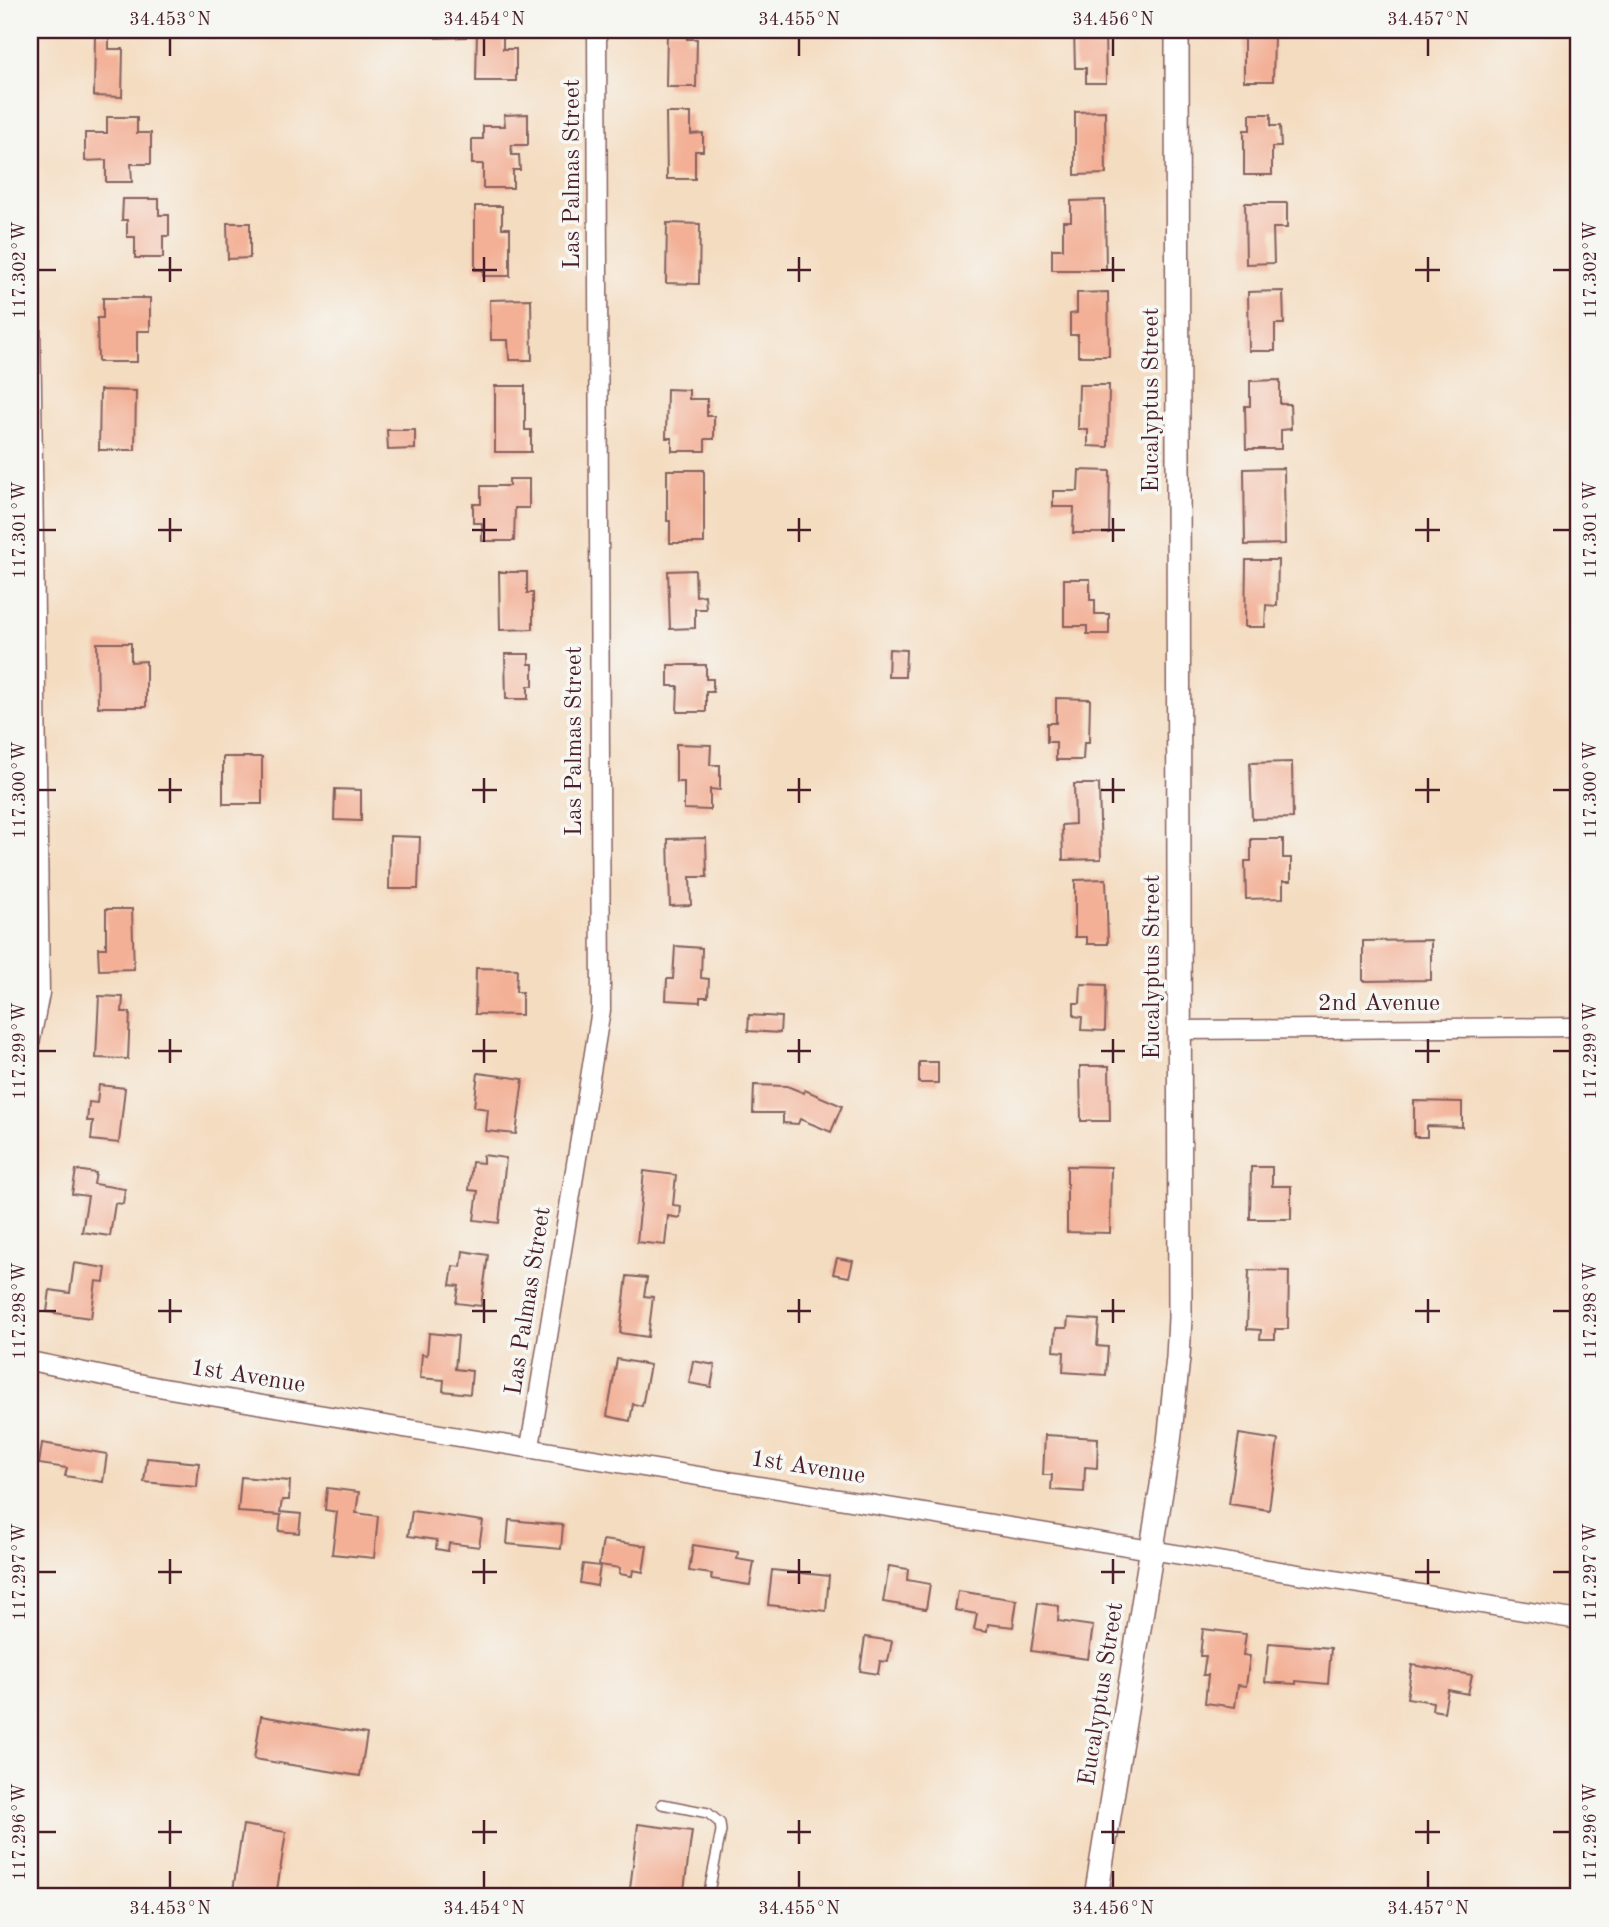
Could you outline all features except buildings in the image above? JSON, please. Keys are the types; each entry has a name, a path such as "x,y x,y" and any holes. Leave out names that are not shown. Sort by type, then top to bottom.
{"main road":[{"name":"Eucalyptus Street","path":"1096,1897 1153,1549 1178,1358 1181,1272 1177,30"}],"street":[{"name":"Las Palmas Street","path":"530,1447 601,1010 597,30"},
{"path":"30,243 40,993 30,1044"},
{"name":"2nd Avenue","path":"1180,1030 1579,1027"},
{"name":"1st Avenue","path":"30,1361 158,1387 1579,1619"}],"lane":[{"path":"662,1804 708,1813 720,1823 721,1830 708,1897"}]}
